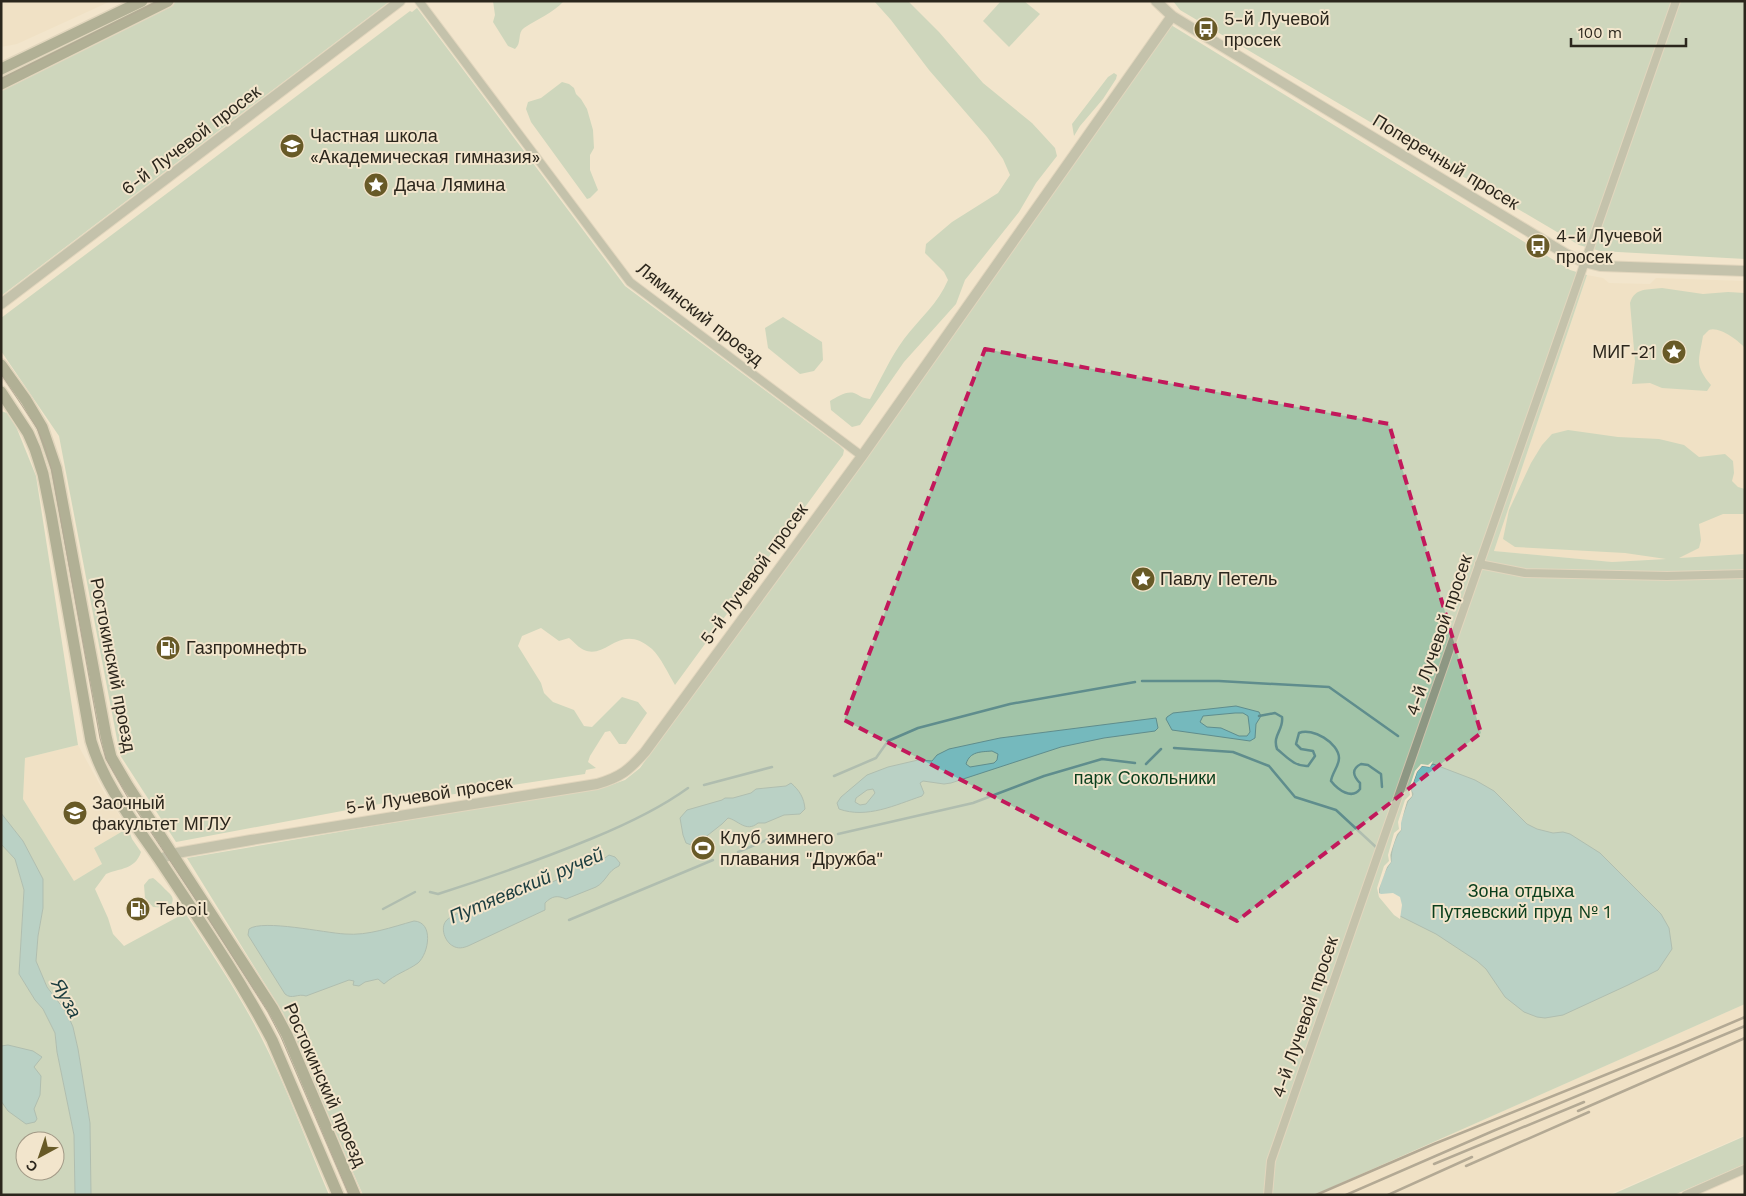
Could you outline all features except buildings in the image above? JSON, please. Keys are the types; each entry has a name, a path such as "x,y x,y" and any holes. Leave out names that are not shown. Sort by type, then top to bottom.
{"main road":[{"path":"1,69 142,1"},
{"path":"1,84 162,3"},
{"name":"Ростокинский проезд","path":"1,365 26,400 42,427 56,468 111,757 273,1009 287,1035 355,1195"},
{"name":"Ростокинский проезд","path":"1,392 17,414 35,449 43,474 91,740 103,775 260,1016 338,1195"},
{"path":"1,406 17,414"}],"street":[{"name":"6-й Лучевой просек","path":"1,304 400,1"},
{"name":"Ляминский проезд","path":"419,1 630,282 862,456"},
{"name":"Поперечный просек","path":"1156,1 1172,16 1550,244 1584,262 1600,266 1745,271"},
{"name":"4-й Лучевой просек","path":"1268,1195 1271,1161 1676,1"},
{"name":"5-й Лучевой просек","path":"159,859 173,854 597,784 616,778 633,766 862,456 1172,16"},
{"path":"1479,564 1525,574 1667,576 1745,574"},
{"path":"1686,1195 1745,1169"}],"highlighted area":[{"path":"985,349 1389,424 1481,733 1237,921 844,720"}],"shaded area":[{"path":"1,1 109,2 17,44 1,47"},
{"path":"1587,275 1603,278 1609,283 1650,284 1656,278 1745,281 1745,554 1612,562 1494,551"},
{"name":"Заочный факультет МГЛУ","path":"78,745 105,794 128,828 94,848 102,864 74,881 23,799 25,758"},
{"path":"1745,1004 1745,1135 1608,1195 1314,1195"}],"green space":[{"path":"175,1 390,1 1,296 1,89"},
{"path":"493,1 564,1 524,28 515,49 508,46 493,22 495,15"},
{"path":"874,1 908,1 939,32 983,83 1032,123 1055,148 1057,156 1036,183 1019,212 965,280 956,304 904,362 860,425 852,427 831,410 830,401 848,393 854,393 870,399 899,346 934,304 948,280 944,272 925,253 926,244 952,222 998,193 1010,175 1003,159 987,137 929,70"},
{"path":"1001,1 1024,1 1040,14 1009,47 983,21"},
{"path":"1173,1 1745,1 1745,259 1600,251 1579,245 1180,10"},
{"path":"417,8 625,286 840,446 844,450 843,455 675,685 655,652 641,641 622,640 592,652 582,649 569,638 559,641 541,628 522,636 518,646 541,683 544,693 553,702 574,710 584,726 592,727 622,697 638,702 647,713 626,744 619,744 610,731 605,732 588,762 596,768 586,770 585,774 402,802 390,802 176,842 120,755 59,436 1,351 1,318 410,11 412,12"},
{"name":"парк Сокольники","path":"1171,25 1570,270 1587,275 1494,551 1612,562 1666,559 1625,553 1515,547 1503,539 1509,510 1531,463 1542,445 1552,434 1568,430 1618,437 1659,439 1684,445 1699,457 1725,454 1733,461 1734,473 1732,481 1738,487 1745,489 1745,514 1723,514 1699,524 1701,540 1699,548 1679,558 1745,554 1745,1004 1314,1195 363,1195 283,1013 187,858 608,786 625,780 640,768"},
{"path":"1114,73 1117,75 1116,79 1074,136 1072,124 1108,77"},
{"path":"562,82 574,88 587,109 593,130 594,148 590,155 590,170 598,190 587,199 531,122 526,109 528,102 541,98"},
{"path":"1662,288 1703,294 1745,293 1745,348 1734,338 1718,330 1709,330 1703,336 1699,362 1702,372 1711,385 1707,391 1662,388 1650,383 1632,384 1635,361 1630,303 1635,294 1639,292 1647,289"},
{"path":"783,317 822,342 823,360 814,371 800,374 768,348 765,328"},
{"path":"1,411 7,413 15,424 36,476 78,745 25,758 23,799 74,881 102,864 94,848 128,828 132,839 141,852 138,858 131,865 106,874 95,889 113,934 124,946 185,913 251,1017 287,1093 329,1195 91,1195 90,1123 73,1027 61,1003 47,987 36,961 43,908 43,879 23,841 1,813"},
{"path":"1,844 15,859 24,890 19,974 35,1000 43,1009 55,1033 57,1052 74,1135 75,1195 1,1195"},
{"path":"153,878 172,896 173,901 169,908 153,907 145,898 144,885 149,879"},
{"path":"1745,1136 1745,1164 1674,1195 1611,1195"}],"water":[{"path":"1236,706 1259,712 1261,716 1256,724 1255,738 1250,741 1172,730 1166,719 1173,713","holes":["1243,713 1248,716 1250,732 1247,736 1239,736 1221,728 1207,727 1200,722 1203,716"]},
{"path":"1156,718 1158,728 1155,731 1104,738 1061,747 951,783 923,781 920,783 924,793 922,796 881,810 849,812 839,809 837,803 841,797 867,775 888,767 918,760 932,761 937,755 949,749 1000,738","holes":["992,751 998,754 997,760 994,763 970,767 966,764 973,754","873,789 875,793 866,804 860,805 855,802 856,798 867,790"]},
{"path":"1433,764 1475,780 1494,791 1527,824 1553,833 1563,832 1570,834 1600,853 1661,914 1669,928 1672,949 1658,970 1563,1015 1545,1018 1537,1017 1524,1012 1505,997 1486,969 1477,961 1436,934 1400,916 1379,893 1380,885 1391,862 1393,845 1401,830 1400,823 1408,801 1413,794 1411,790 1417,772 1422,766 1429,767"},
{"path":"791,783 804,801 805,809 800,814 784,815 750,827 728,818 694,846 686,843 680,818 687,810 725,798 733,798 751,793 756,789 786,786"},
{"path":"1,813 23,841 43,879 43,908 36,961 47,987 67,1013 73,1027 90,1123 91,1195 75,1195 74,1135 57,1052 55,1033 43,1009 35,1000 19,974 24,890 15,859 1,844"},
{"path":"609,855 615,857 620,863 619,866 596,887 566,899 560,897 552,898 545,903 545,910 466,947 455,947 446,938 443,927 452,916 505,890 535,882 550,883 561,878 570,868 582,864 595,865"},
{"path":"414,921 425,927 428,939 425,952 418,963 384,984 378,979 365,982 359,986 353,985 354,981 349,980 306,996 288,996 285,994 248,935 249,929 267,925 345,934 362,934"},
{"path":"8,1045 33,1051 42,1057 34,1067 41,1076 40,1095 34,1109 37,1119 35,1122 26,1124 8,1111 1,1101 1,1046"}],"pier":[{"path":"1433,761 1430,767 1422,766 1417,772 1411,789 1412,796 1407,801 1401,830 1397,834 1390,855 1391,862 1387,867 1379,889 1381,894 1393,893 1400,897 1402,905 1400,919 1394,915 1379,897 1377,888 1384,866 1389,861 1388,855 1394,833 1399,829 1398,822 1405,800 1410,795 1409,789 1415,771 1421,764 1428,765"}],"waterway":[{"path":"1142,681 1219,681 1329,687 1398,736"},
{"path":"834,776 876,758 888,741 918,728 1010,704 1135,682"},
{"name":"Путяевский ручей","path":"1259,716 1275,713 1282,717 1276,740 1277,749 1299,765 1308,766 1315,756 1313,751 1301,749 1296,744 1299,733 1311,732 1330,742 1338,752 1339,758 1331,781 1337,788 1349,794 1357,792 1360,789 1360,783 1356,778 1354,770 1361,764 1368,765 1381,774 1382,787"},
{"path":"1174,748 1233,752 1269,766 1295,797 1336,810 1377,848"},
{"path":"1146,764 1161,749"},
{"path":"838,834 973,803 1044,776 1102,759 1135,763"},
{"path":"704,785 772,767"},
{"path":"430,892 438,894 574,846 642,816 688,788"},
{"path":"738,852 769,839"},
{"path":"569,920 713,860"},
{"path":"383,909 415,892"}],"tram line":[{"path":"1,79 159,1"},
{"path":"1,374 37,428 52,471 100,738 106,759 127,796 268,1012 281,1037 349,1195"}],"railway":[{"path":"1316,1195 1434,1144 1745,1017"},
{"path":"1346,1195 1493,1131 1745,1026"},
{"path":"1578,1111 1745,1038"},
{"path":"1434,1164 1584,1102"},
{"path":"1466,1166 1589,1112"},
{"path":"1388,1195 1472,1157"}],"place":[{"name":"5-й Лучевой просек","path":"1206,29"},
{"name":"Частная школа «Академическая гимназия»","path":"292,146"},
{"name":"Дача Лямина","path":"376,185"},
{"name":"4-й Лучевой просек","path":"1538,246"},
{"name":"МИГ-21","path":"1674,352"},
{"name":"Павлу Петель","path":"1143,579"},
{"name":"Газпромнефть","path":"168,648"},
{"name":"Заочный факультет МГЛУ","path":"75,813"},
{"name":"Клуб зимнего плавания \"Дружба\"","path":"703,848"},
{"name":"Teboil","path":"138,909"}],"park label":[{"name":"Зона отдыха Путяевский пруд № 1","path":"1521,901"}],"water label":[{"name":"Яуза","path":"67,998"}]}
